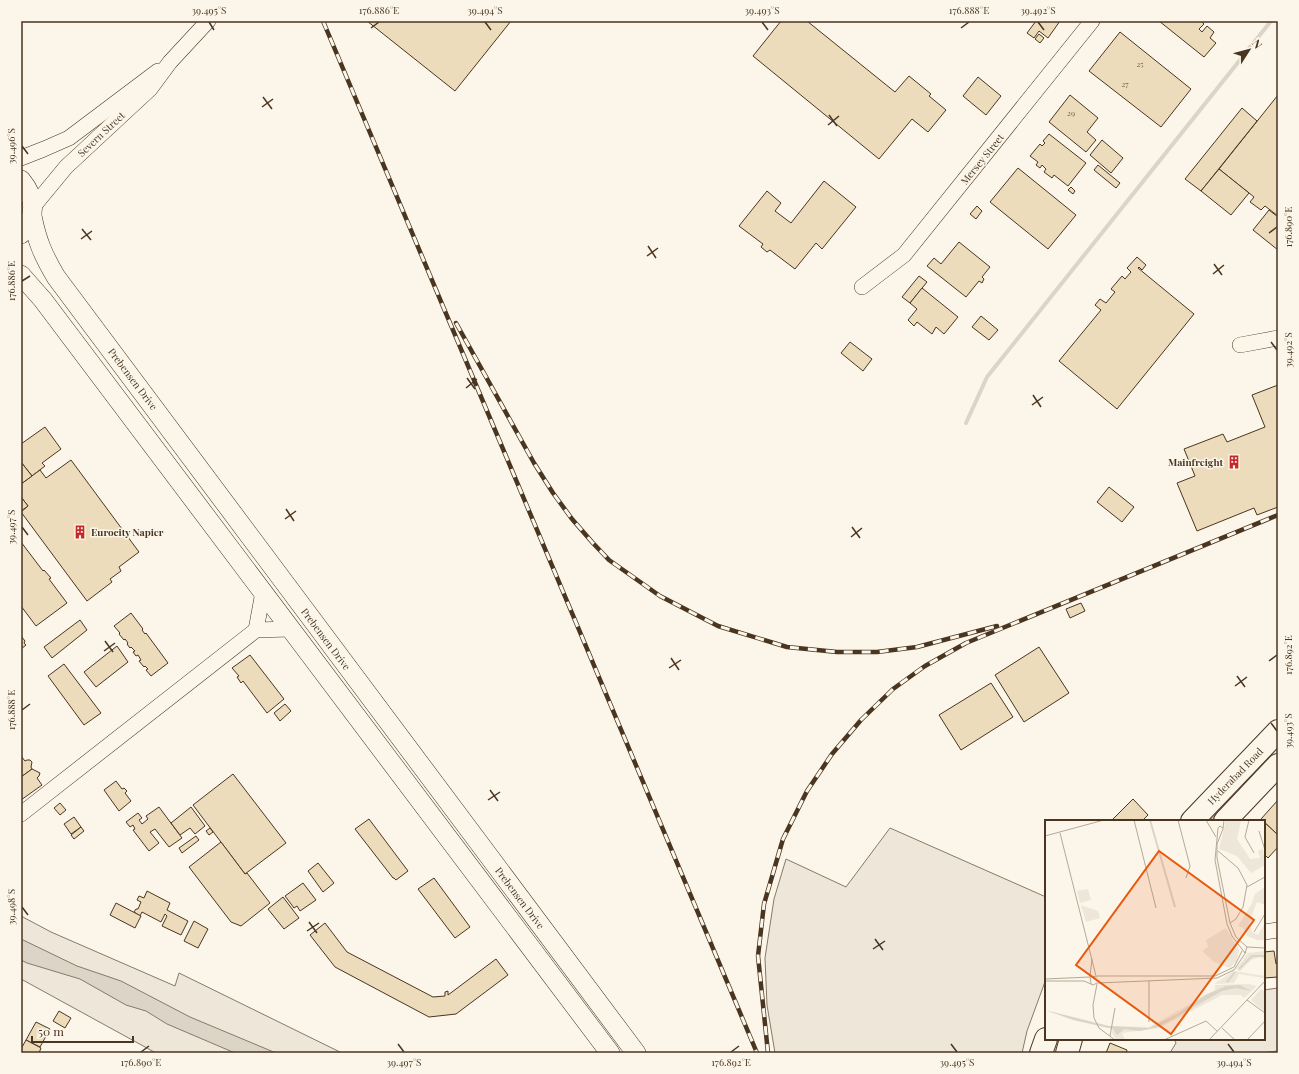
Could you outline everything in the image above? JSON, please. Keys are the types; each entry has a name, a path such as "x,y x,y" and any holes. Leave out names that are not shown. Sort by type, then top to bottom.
{"highway":[{"name":"Hyderabad Road","path":"1193,820 1278,731"},
{"path":"1226,820 1278,765"},
{"path":"1041,1053 1046,1040"},
{"path":"1067,1053 1071,1040"}],"main road":[{"name":"Prebensen Drive","path":"21,180 29,191 32,199 32,212 36,236 44,256 56,277 636,1053"},
{"path":"21,234 32,212"},
{"path":"21,275 43,300 610,1053"}],"street":[{"name":"Severn Street","path":"32,212 66,167 150,89 170,62 208,21"},
{"name":"Mersey Street","path":"862,287 904,255 1092,21"},
{"name":"Severn Street","path":"21,158 69,138 170,62"},
{"path":"1240,345 1278,338"},
{"path":"256,630 263,592"},
{"path":"21,814 256,630 290,629"},
{"path":"1265,932 1278,930"}],"shaded area":[{"path":"1278,741 1278,754 1243,791 1210,820 1203,820"},
{"path":"890,828 1045,897 1045,982 1027,1031 1022,1053 775,1053 767,1005 765,958 774,899 786,859 846,887"},
{"path":"21,916 51,932 175,986 179,973 342,1053 156,1053 21,979"},
{"path":"21,939 77,966 121,981 190,1017 276,1053 235,1053 167,1024 146,1011 126,1005 80,979 27,963 21,960"},
{"path":"1278,988 1278,1051 1260,1053 1170,1053 1176,1043 1174,1040 1265,1040 1265,990"}],"building":[{"path":"367,21 511,21 455,91"},
{"path":"781,21 807,21 895,92 909,76 931,94 929,96 946,110 928,132 912,119 879,159 753,56"},
{"path":"1036,21 1060,21 1048,38 1039,31 1034,38 1027,33"},
{"path":"1159,21 1201,21 1204,24 1199,29 1202,32 1207,26 1214,32 1210,38 1216,43 1204,57"},
{"path":"1120,32 1191,89 1161,127 1089,71"},
{"path":"1039,34 1044,38 1040,43 1035,39"},
{"path":"978,77 1001,96 986,115 963,96"},
{"path":"1070,95 1098,118 1087,132 1096,140 1086,152 1049,122"},
{"path":"1278,95 1278,216 1265,206 1261,210 1250,202 1254,197 1219,169"},
{"path":"1242,108 1257,121 1201,191 1185,179"},
{"path":"1049,134 1086,163 1068,186 1054,175 1052,178 1044,172 1046,169 1042,165 1040,168 1036,165 1038,162 1030,156 1040,144 1042,146 1045,143 1043,141"},
{"path":"1102,140 1123,158 1111,173 1090,155"},
{"path":"1098,165 1120,183 1116,188 1094,170"},
{"path":"1018,168 1076,215 1048,249 990,202"},
{"path":"1219,169 1249,193 1231,215 1201,191"},
{"path":"824,181 856,207 822,249 816,243 795,269 770,250 767,252 761,247 763,244 739,226 767,191 781,203 775,211 791,223"},
{"path":"1071,187 1075,191 1073,194 1068,190"},
{"path":"977,206 982,211 976,219 970,214"},
{"path":"1269,210 1278,217 1278,250 1253,230"},
{"path":"959,242 990,267 982,277 984,279 982,283 979,281 966,297 927,266 934,258 941,264"},
{"path":"1137,257 1146,265 1142,270 1139,267 1138,268 1194,314 1117,409 1059,361 1101,310 1095,305 1100,299 1106,303 1115,292 1111,289 1122,276 1125,279 1131,272 1127,268"},
{"path":"919,276 927,282 910,303 902,297"},
{"path":"922,288 958,317 944,334 936,327 932,334 917,322 914,326 908,320 917,309 910,303"},
{"path":"981,316 998,330 989,340 972,327"},
{"path":"850,342 872,359 863,371 841,353"},
{"name":"Mainfreight","path":"1278,385 1278,507 1257,515 1254,508 1197,531 1177,483 1195,476 1184,449 1223,434 1227,442 1265,427 1252,395"},
{"path":"45,427 61,449 42,463 45,466 32,476 21,462 21,444"},
{"name":"Eurocity Napier","path":"71,460 139,552 119,567 121,571 110,579 112,582 87,601 21,512 28,506 21,497 21,484 40,470 46,478"},
{"path":"21,462 32,476 21,484"},
{"path":"1109,487 1134,507 1122,522 1097,502"},
{"path":"21,497 28,506 21,511"},
{"path":"21,542 43,571 44,570 51,578 49,579 67,603 36,626 21,606"},
{"path":"1081,603 1085,611 1070,618 1066,609"},
{"path":"131,613 143,629 142,630 145,634 146,633 168,663 151,676 146,670 148,669 139,661 141,660 138,655 136,656 133,652 135,651 131,647 130,648 127,644 128,643 119,634 120,633 114,626"},
{"path":"80,620 87,630 52,658 44,647"},
{"path":"21,636 26,645 21,649"},
{"path":"117,646 128,662 96,687 84,672"},
{"path":"1039,647 1069,693 1024,722 995,675"},
{"path":"250,655 284,699 267,713 243,681 241,683 237,677 239,676 232,668"},
{"path":"64,664 101,713 84,725 48,676"},
{"path":"991,683 1013,717 961,750 939,715"},
{"path":"285,704 291,711 280,721 274,713"},
{"path":"21,756 25,761 30,760 32,762 32,769 21,777"},
{"path":"32,769 40,773 37,778 42,785 21,800 21,777"},
{"path":"233,774 286,843 245,874 193,805"},
{"path":"116,781 122,789 124,788 127,791 125,793 131,801 119,811 104,790"},
{"path":"1133,799 1148,815 1143,820 1112,820"},
{"path":"1278,800 1278,835 1265,823 1265,820 1261,819"},
{"path":"60,803 66,810 60,815 54,808"},
{"path":"159,807 182,838 169,847 155,829 150,832 159,843 149,851 133,830 135,829 133,825 130,827 126,822 138,813 142,818 139,820 142,824 148,819 146,816"},
{"path":"191,807 205,826 195,834 190,828 180,835 171,823"},
{"path":"74,817 81,827 71,834 64,824"},
{"path":"369,819 408,871 396,880 355,829"},
{"path":"1265,823 1278,835 1278,847 1268,858 1265,855"},
{"path":"81,827 84,831 74,839 71,835"},
{"path":"210,828 213,832 209,835 206,831"},
{"path":"196,836 199,840 182,853 179,848"},
{"path":"221,842 245,874 247,873 270,903 241,926 231,922 189,867"},
{"path":"318,863 334,883 323,892 308,871"},
{"path":"434,878 470,927 455,938 418,889"},
{"path":"303,883 316,900 300,911 297,906 294,908 285,896"},
{"path":"147,891 170,903 167,910 188,921 181,935 162,926 167,916 165,914 161,922 142,912 140,916 134,912 138,909 141,902 137,900 139,896 144,898"},
{"path":"283,897 299,918 284,929 268,909"},
{"path":"116,903 141,916 135,928 110,915"},
{"path":"194,921 208,929 198,948 184,941"},
{"path":"325,923 347,952 433,997 445,996 445,992 448,991 448,995 496,959 508,975 456,1014 429,1017 335,967 310,935"},
{"path":"1274,951 1276,964 1278,963 1278,977 1265,978 1265,952"},
{"path":"59,1011 71,1018 65,1028 53,1021"},
{"path":"36,1022 50,1029 40,1047 26,1040"},
{"path":"26,1040 41,1048 39,1053 21,1053 21,1049"},
{"path":"1110,1043 1127,1050 1126,1053 1106,1053"}],"waterway":[{"path":"966,423 987,377 1271,21"}],"railway":[{"path":"323,21 757,1053"},
{"path":"456,323 534,463 572,519 609,560 660,596 718,626 787,647 837,652 877,652 917,647 997,626"},
{"path":"768,1053 758,956 764,904 783,839 807,791 832,754 861,720 893,689 925,666 966,643 1278,515"}],"place":[{"name":"Mainfreight","path":"1234,462"},
{"name":"Eurocity Napier","path":"80,532"}]}
